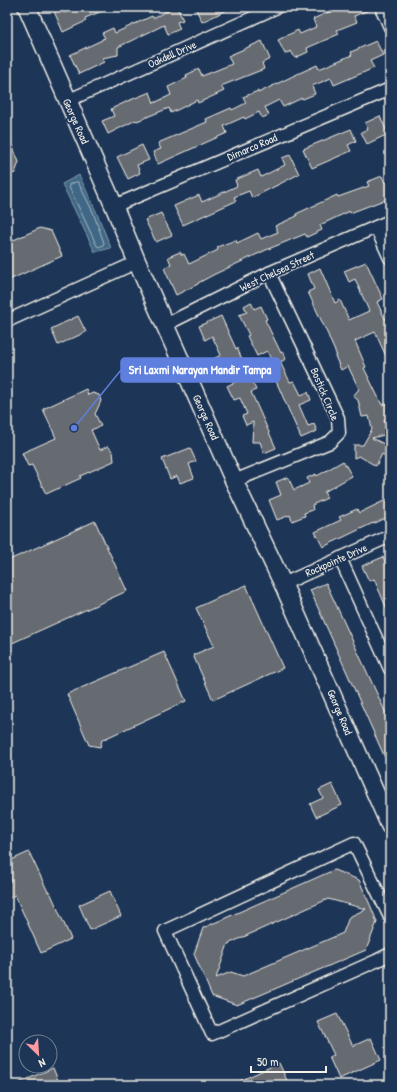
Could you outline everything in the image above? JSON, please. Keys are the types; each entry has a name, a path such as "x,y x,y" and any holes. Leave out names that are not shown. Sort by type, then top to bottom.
{"street":[{"name":"George Road","path":"27,7 137,262 234,481 283,584 390,826"},
{"name":"Oakdell Drive","path":"67,101 277,7"},
{"path":"381,7 390,27"},
{"name":"Dimarco Road","path":"114,206 390,89"},
{"name":"West Chelsea Street","path":"165,325 269,273 390,221"},
{"path":"376,227 390,258"},
{"path":"7,321 137,262"},
{"name":"Bostick Circle","path":"234,481 330,442 339,433 338,418 269,273"},
{"name":"Rockpointe Drive","path":"283,584 390,536"},
{"path":"340,558 390,669"},
{"path":"390,917 354,843 165,931 212,1034 390,954"}],"water":[{"path":"79,175 111,248 95,252 62,184"}],"building":[{"path":"61,7 64,13 76,7 112,7 85,18 86,21 63,32 53,9"},
{"path":"177,7 183,20 177,22 180,29 168,34 164,25 118,47 118,55 102,58 104,62 79,74 70,55 105,38 102,33 113,28 115,33 152,16 153,18"},
{"path":"195,7 233,7 202,22"},
{"path":"340,7 374,8 354,16 357,22 337,30 339,34 307,48 308,52 295,58 291,51 285,54 278,40 298,30 300,34 316,27 313,19"},
{"path":"262,41 270,59 262,63 264,69 221,86 224,91 198,103 197,100 171,113 169,108 137,121 136,120 108,134 102,121 114,116 111,109 150,92 154,103 171,95 168,87 187,78 186,75 199,69 202,76 232,64 228,56"},
{"path":"376,41 383,55 370,61 374,68 334,85 331,78 312,86 315,94 283,107 279,100 265,107 269,115 262,118 259,112 245,119 244,117 224,126 227,133 158,164 153,152 161,149 158,143 207,122 206,119 231,108 232,110 246,103 243,97 258,91 258,93 317,65 319,69 352,55 351,52"},
{"path":"380,116 388,134 367,144 361,132 368,129 365,123"},
{"path":"351,129 356,141 348,145 351,151 312,168 303,149"},
{"path":"7,133 19,162 15,173 7,176"},
{"path":"142,145 149,160 137,165 140,173 128,179 117,157"},
{"path":"290,155 299,174 252,198 249,191 234,197 236,201 183,225 174,206 199,195 202,202 237,186 235,180 258,170 261,177 285,165 282,158"},
{"path":"382,176 385,183 390,181 390,214 384,200 350,213 350,211 320,225 322,230 307,237 305,234 266,250 215,274 176,295 164,268 171,264 168,257 180,252 182,255 184,254 189,264 218,250 217,247 236,240 237,243 258,233 261,239 278,232 275,226 297,216 296,214 337,195 338,197 369,186 367,182"},
{"path":"161,213 172,235 156,242 145,220"},
{"path":"40,228 51,231 62,256 7,281 7,243"},
{"path":"366,262 383,299 377,302 385,319 390,317 390,365 375,332 355,341 366,367 364,368 382,405 388,403 390,412 390,418 384,420 388,434 372,438 390,447 390,459 382,454 376,466 359,456 354,458 354,445 363,445 372,429 369,416 362,417 358,400 353,396 359,389 348,366 341,370 329,337 308,292 314,289 308,274 320,268 335,303 340,300 349,320 369,311 355,279 349,282 344,271"},
{"path":"251,302 254,309 261,306 267,319 265,320 281,353 283,352 286,359 280,362 290,382 294,381 301,395 308,392 311,400 299,405 308,426 314,424 317,431 301,438 268,366 273,363 267,351 257,356 239,315 247,312 244,306"},
{"path":"78,316 86,332 58,345 51,329"},
{"path":"221,316 242,359 242,363 220,373 213,359 221,355 212,336 205,340 199,326"},
{"path":"249,375 256,390 251,392 276,448 264,453 260,442 252,442 253,422 246,425 242,416 247,414 240,398 234,400 227,386"},
{"path":"86,389 88,395 93,393 99,395 101,401 95,414 101,426 91,430 100,450 108,446 113,452 114,461 80,476 81,478 46,494 32,465 28,466 22,453 56,438 43,409"},
{"path":"190,448 196,461 189,464 194,478 180,483 177,476 170,479 162,459"},
{"path":"343,461 352,476 324,492 327,498 312,505 313,510 304,513 305,516 292,521 290,515 277,520 269,500 281,495 276,482 288,477 294,490 309,483 307,478 316,474 317,476"},
{"path":"390,498 390,516 323,547 315,532 341,520 339,517 357,509 359,513"},
{"path":"95,521 127,591 10,644 7,637 7,561"},
{"path":"383,557 390,572 390,616 374,579 369,581 362,566"},
{"path":"326,583 390,722 390,769 310,590"},
{"path":"246,585 283,668 213,700 193,655 214,646 196,608"},
{"path":"164,652 186,701 102,740 100,747 89,745 67,694"},
{"path":"332,784 342,805 316,817 310,804 323,798 319,790"},
{"path":"29,852 48,892 50,892 71,939 41,953 15,895 7,899 7,883 11,881 7,872 7,862"},
{"path":"334,870 359,880 377,922 366,950 237,1005 212,996 194,954 203,928","holes":["328,899 366,909 349,917 343,933 243,976 231,972 216,978 228,944"]},
{"path":"110,891 121,916 90,930 79,905"},
{"path":"337,1014 353,1046 371,1038 381,1060 339,1079 329,1057 334,1055 318,1022"},
{"path":"279,1063 289,1085 231,1085"},
{"path":"39,1074 55,1074 60,1085 14,1085"}],"place":[{"name":"Sri Laxmi Narayan Mandir Tampa","path":"74,428"}]}
